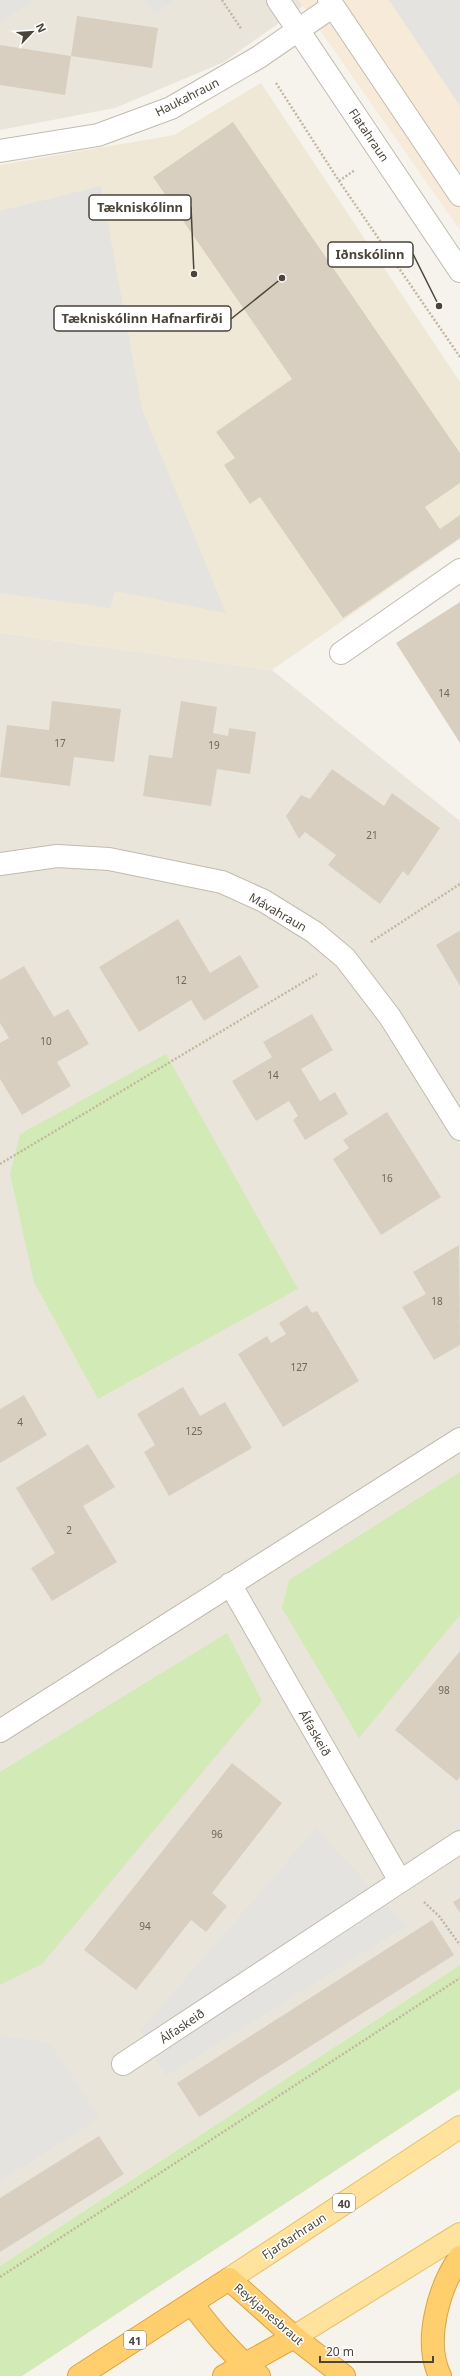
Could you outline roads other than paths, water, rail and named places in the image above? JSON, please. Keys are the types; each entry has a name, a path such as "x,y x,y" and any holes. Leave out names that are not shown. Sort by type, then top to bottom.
{"highway":[{"path":"440,2376 436,2367 433,2332 440,2297 451,2270 460,2257"},
{"name":"Reykjanesbraut","path":"79,2376 229,2279 294,2337 344,2376"},
{"path":"192,2304 218,2338 251,2370"},
{"path":"224,2376 251,2370 294,2337"}],"main road":[{"name":"Fjarðarhraun","path":"229,2279 460,2127"},
{"path":"294,2337 460,2234"}],"street":[{"name":"Flatahraun","path":"278,0 458,264"},
{"name":"Haukahraun","path":"0,151 98,135 171,108 259,58 298,30 331,3"},
{"path":"331,3 460,195"},
{"path":"341,653 460,570"},
{"name":"Mávahraun","path":"0,864 57,856 109,859 222,882 270,905 314,932 345,958 390,1018 460,1129"},
{"path":"3,1722 230,1584 460,1439"},
{"name":"Álfaskeið","path":"230,1584 400,1881"},
{"name":"Álfaskeið","path":"123,2064 460,1842"}],"place":[{"name":"Tækniskólinn","path":"194,274"},
{"name":"Tækniskólinn Hafnarfirði","path":"282,278"},
{"name":"Iðnskólinn","path":"439,306"}]}
